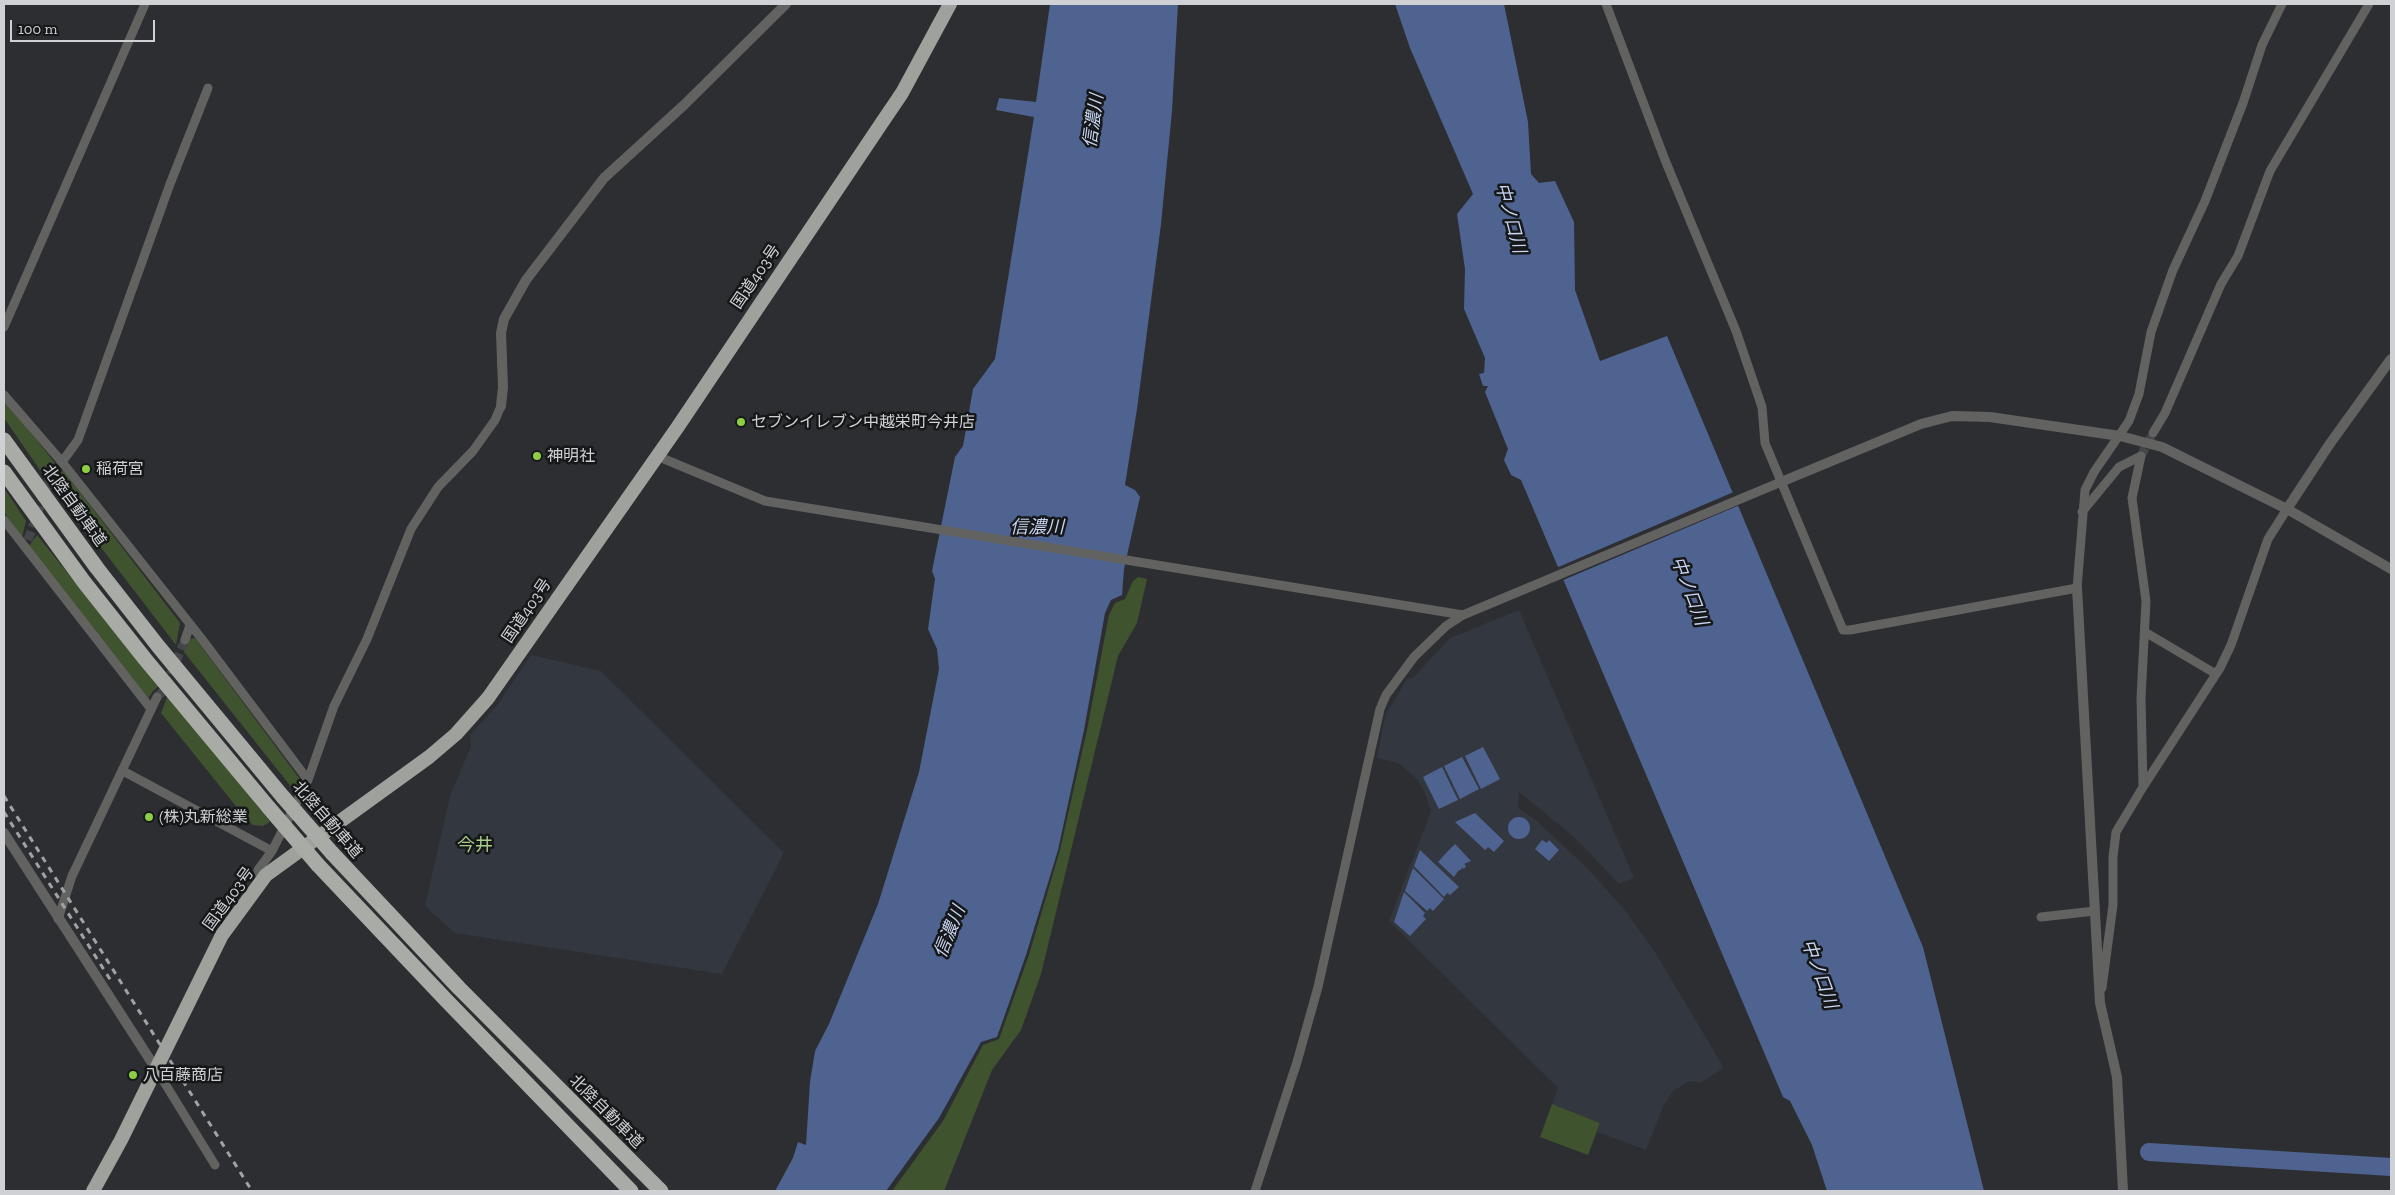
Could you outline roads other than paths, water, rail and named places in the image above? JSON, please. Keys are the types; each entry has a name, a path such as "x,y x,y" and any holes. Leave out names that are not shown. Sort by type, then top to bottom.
{"highway":[{"name":"国道403号","path":"92,1191 121,1140 222,935 262,880 429,757 456,734 488,698 657,456 886,116 950,4"},
{"name":"北陸自動車道","path":"4,440 97,568 158,646 283,797 332,853 459,988 661,1191"},
{"path":"4,472 84,582 138,651 318,865 632,1191"}],"street":[{"path":"4,327 145,4"},
{"path":"262,880 258,870 272,851 308,780 334,706 367,639 410,529 438,487 473,451 495,420 501,406 503,386 501,333 504,320 526,280 604,178 684,105 786,4"},
{"path":"1606,4 1666,160 1736,331 1762,407 1765,443 1843,630 2077,588"},
{"path":"2123,1191 2121,1118 2117,1077 2100,1003 2077,588 2082,512 2086,490 2094,472 2130,420 2139,394 2151,332 2173,270 2205,201 2243,103 2262,45 2282,4"},
{"path":"2153,433 2165,413 2221,284 2238,256 2270,171 2369,4"},
{"path":"62,462 78,440 170,184 208,88"},
{"path":"2100,1003 2114,905 2114,842 2126,815 2216,674 2231,645 2268,539 2329,445 2390,364"},
{"path":"4,395 62,462 190,625 308,780"},
{"path":"1256,1191 1294,1072 1315,996 1332,930 1380,710 1386,695 1414,656 1446,626 1464,615 1907,428 1952,416 1990,417 2120,436 2171,451 2287,509 2391,569"},
{"path":"657,456 766,502 1464,615"},
{"path":"2082,512 2119,467 2141,456 2132,498 2146,601 2141,698 2143,787"},
{"path":"4,520 26,544 151,709"},
{"path":"184,640 190,625"},
{"path":"2144,632 2216,674"},
{"path":"58,919 72,876 157,697"},
{"path":"123,772 272,851"},
{"path":"4,833 156,1069 215,1165"},
{"path":"2041,917 2095,911"}],"water":[{"name":"信濃川","path":"1050,4 1178,4 1172,111 1161,224 1137,409 1125,485 1135,490 1140,497 1124,569 1122,595 1111,600 1105,613 1084,730 1058,850 1026,955 997,1037 981,1042 939,1118 886,1191 775,1191 793,1158 798,1142 806,1145 810,1082 815,1051 829,1024 878,904 919,772 939,669 937,649 928,629 935,579 932,571 955,457 963,446 973,389 995,359 1034,117 996,110 999,98 1036,102"},
{"name":"中ノ口川","path":"1395,4 1504,4 1528,122 1531,174 1539,183 1555,181 1574,222 1575,290 1600,361 1667,336 1923,947 1984,1191 1827,1191 1812,1145 1790,1101 1783,1097 1521,480 1511,475 1504,460 1508,449 1485,392 1488,386 1483,386 1479,374 1484,373 1485,358 1464,309 1465,269 1457,214 1473,194 1410,48"},
{"path":"1483,747 1500,779 1481,789 1465,756"},
{"path":"1462,757 1479,789 1460,799 1444,766"},
{"path":"1442,767 1458,800 1439,809 1423,777"},
{"path":"1475,813 1504,841 1494,852 1488,847 1485,850 1455,822"},
{"path":"1519,817 1527,820 1530,828 1527,836 1519,839 1511,836 1508,828 1511,820"},
{"path":"1542,840 1547,843 1549,840 1559,850 1549,861 1535,849"},
{"path":"1455,844 1471,861 1464,864 1466,866 1464,869 1461,867 1462,869 1454,877 1438,862"},
{"path":"1420,850 1459,887 1450,895 1447,893 1444,897 1414,866"},
{"path":"1413,868 1444,899 1433,911 1430,908 1427,911 1405,891"},
{"path":"1404,892 1425,913 1423,916 1426,919 1410,936 1394,922"}],"waterway":[{"path":"2149,1152 2391,1167"}],"tunnel":[{"path":"2141,456 2153,433"},
{"path":"28,540 50,478 62,462"},
{"path":"157,697 164,690 185,640"}],"railway":[{"path":"4,796 252,1191"},
{"path":"4,812 113,984"}],"place":[{"name":"セブンイレブン中越栄町今井店","path":"741,422"},
{"name":"神明社","path":"537,456"},
{"name":"稲荷宮","path":"86,469"},
{"name":"(株)丸新総業","path":"149,817"},
{"name":"八百藤商店","path":"133,1075"}],"district":[{"name":"今井","path":"475,846"}]}
